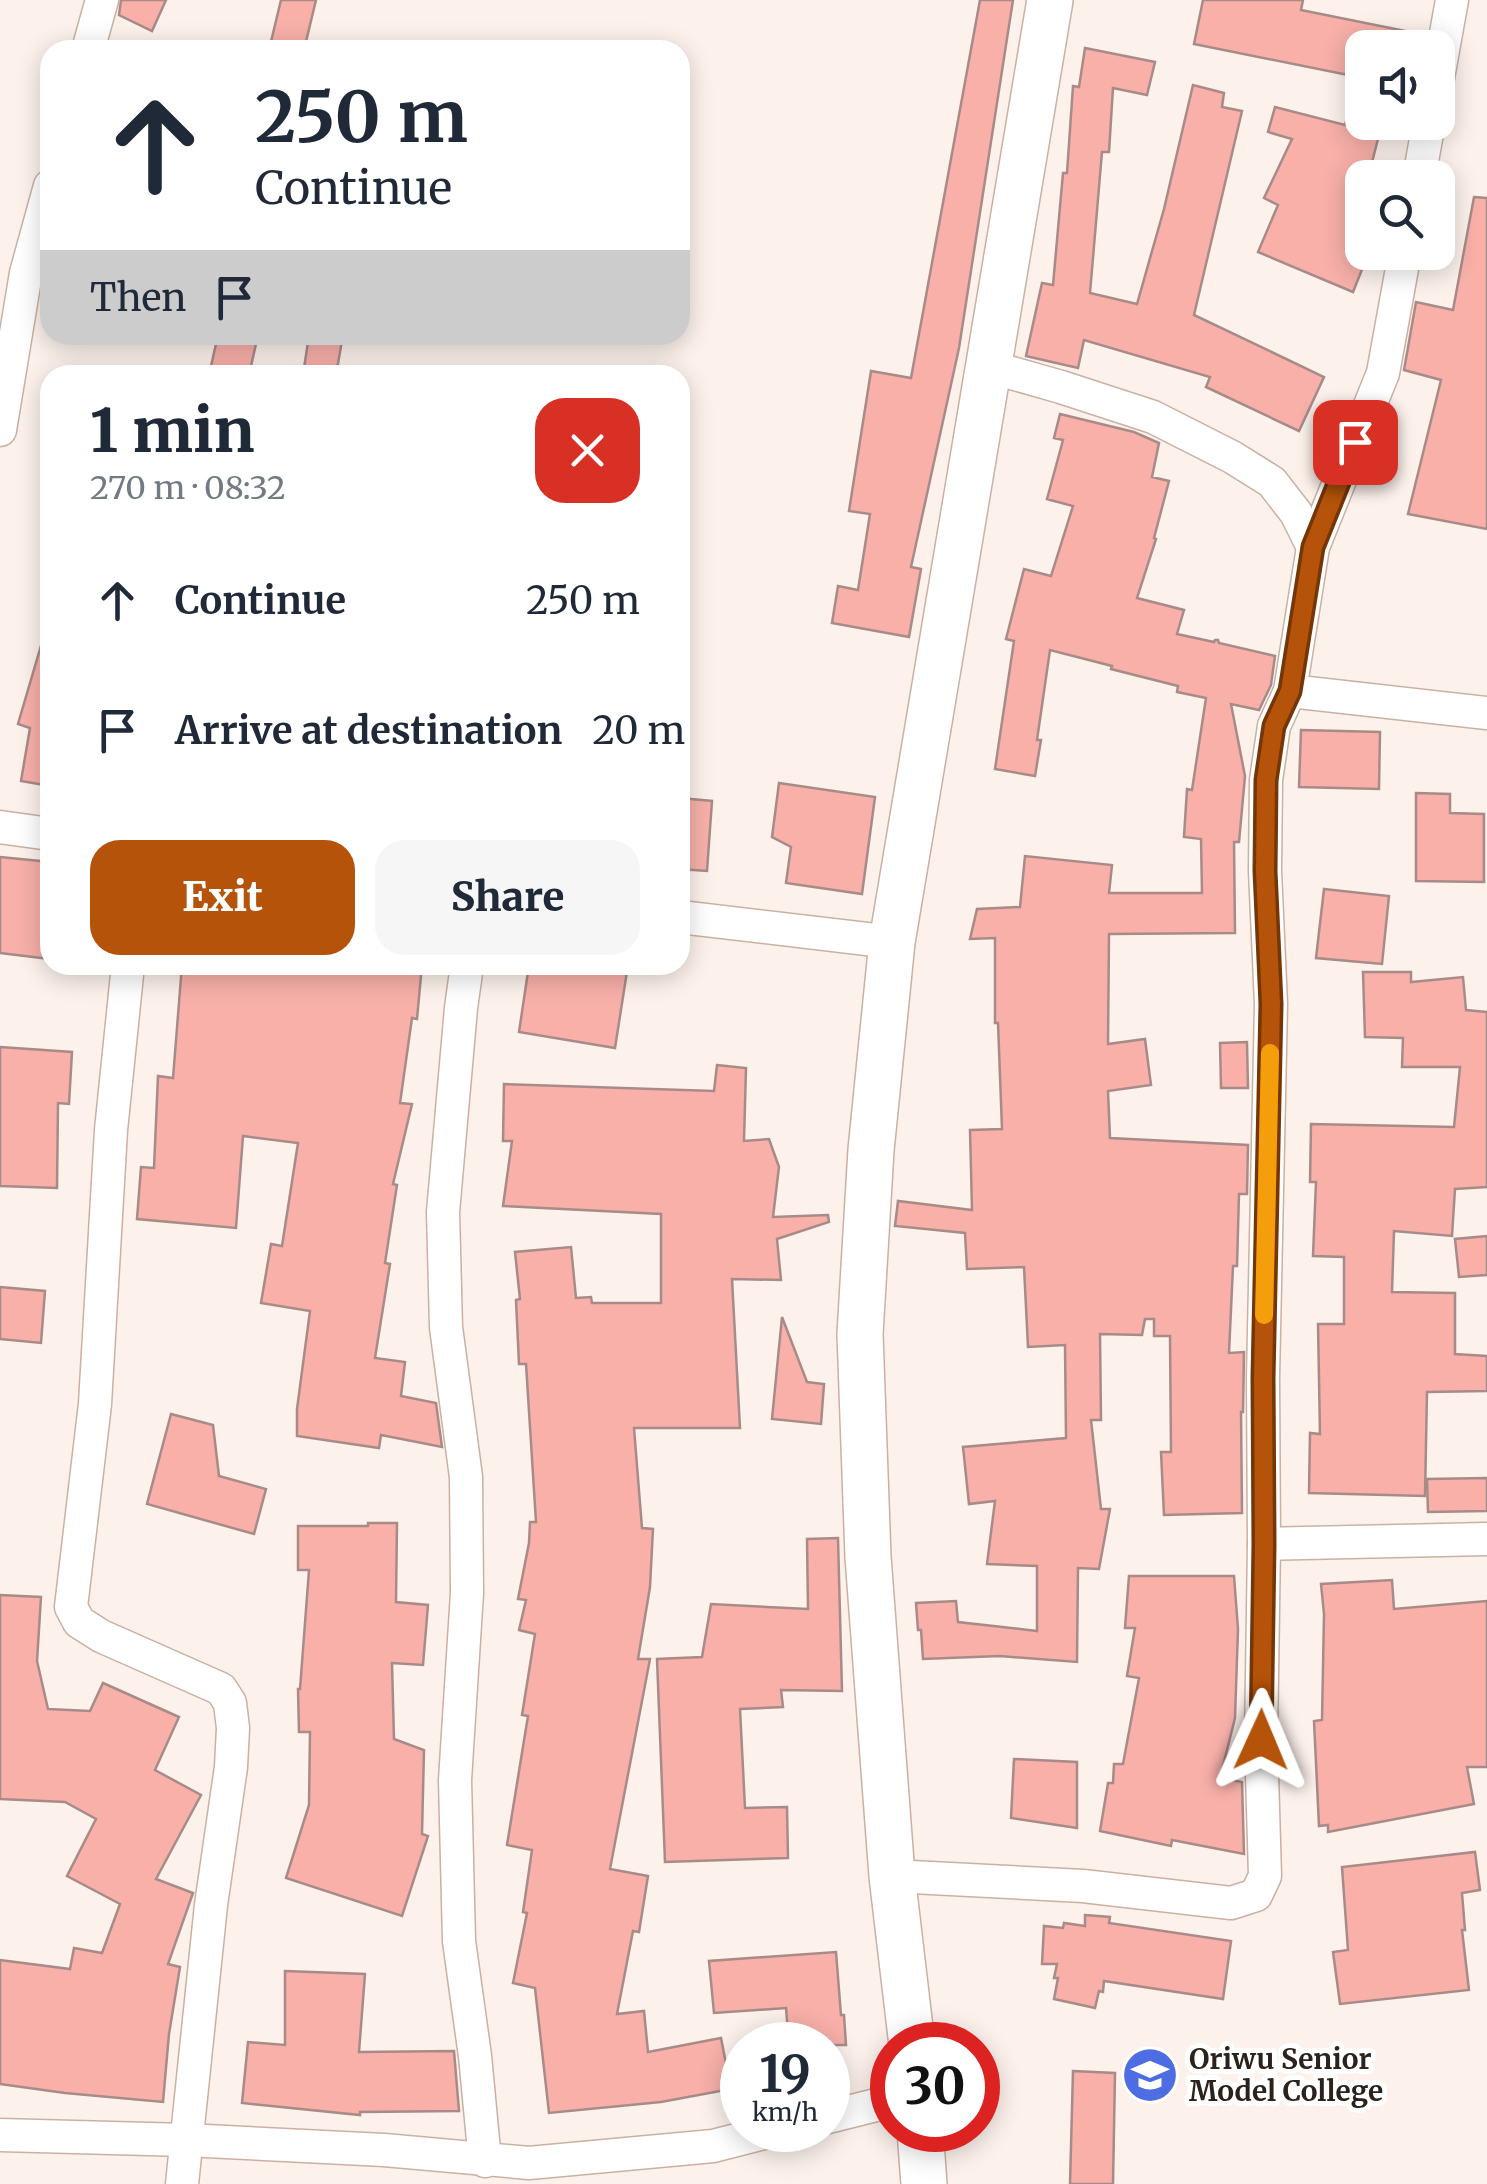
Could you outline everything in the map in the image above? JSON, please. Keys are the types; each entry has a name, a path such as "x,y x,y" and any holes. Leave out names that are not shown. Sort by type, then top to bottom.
{"main road":[{"path":"909,2022 892,1876 868,1557 860,1334 871,1150 892,942 1050,0"},
{"path":"922,2152 924,2184"}],"street":[{"path":"91,40 102,0"},
{"path":"1447,30 1452,0"},
{"path":"0,430 13,269 40,208"},
{"path":"892,1876 1083,1886 1231,1902 1256,1895 1265,1876 1261,1740 1263,1378 1271,1004 1265,871 1266,780 1274,726 1290,691 1313,547 1383,373 1402,270"},
{"path":"987,366 1152,416 1232,457 1272,482 1296,513 1313,547"},
{"path":"1290,691 1487,712"},
{"path":"0,827 40,833"},
{"path":"690,918 892,942"},
{"path":"127,975 111,1130 95,1404 71,1607 78,1622 101,1636 221,1689 230,1703 234,1728 231,1768 211,1905 182,2184"},
{"path":"466,975 442,1212 446,1327 466,1477 467,1593 455,1780 459,1942 485,2160"},
{"path":"1264,1544 1487,1538"},
{"path":"0,2135 384,2150 485,2160 529,2174 720,2144"}],"building":[{"path":"121,0 166,0 152,31 119,15"},
{"path":"281,0 316,0 306,40 271,40"},
{"path":"980,0 1013,0 959,348 911,567 921,569 909,637 832,623 838,586 858,590 870,514 849,511 871,371 911,378"},
{"path":"1203,0 1303,0 1301,10 1400,30 1345,30 1345,74 1194,44"},
{"path":"1085,48 1155,62 1147,95 1113,88 1109,152 1102,152 1090,293 1137,304 1193,85 1224,93 1222,107 1242,111 1194,315 1324,377 1299,431 1206,387 1210,377 1084,340 1078,368 1026,356 1042,283 1053,285 1073,86 1079,87"},
{"path":"1275,107 1345,125 1345,140 1378,140 1373,160 1345,160 1345,270 1362,270 1353,292 1258,252 1278,205 1264,198 1292,139 1268,132"},
{"path":"1474,197 1487,198 1487,529 1408,514 1441,380 1404,370 1416,302 1453,310"},
{"path":"216,345 256,345 251,365 211,365"},
{"path":"308,345 341,345 338,365 304,365"},
{"path":"1060,414 1134,432 1159,443 1152,477 1169,481 1137,598 1184,610 1177,634 1218,640 1275,656 1271,685 1259,710 1231,704 1245,776 1239,842 1234,842 1235,933 1109,934 1108,1044 1145,1039 1151,1085 1108,1091 1110,1138 1248,1145 1247,1194 1239,1194 1229,1353 1244,1352 1242,1513 1164,1515 1161,1452 1171,1452 1170,1336 1154,1336 1154,1319 1145,1319 1142,1335 1100,1334 1101,1420 1091,1420 1101,1509 1110,1509 1099,1569 1078,1568 1077,1662 1000,1656 923,1659 916,1603 956,1601 958,1622 1037,1631 1037,1566 987,1564 995,1501 969,1504 963,1447 1066,1438 1065,1345 1028,1347 1024,1267 967,1269 965,1233 895,1226 898,1201 972,1210 970,1130 1002,1129 995,1023 995,938 970,939 977,909 1020,907 1025,856 1112,865 1109,893 1202,893 1201,839 1184,837 1187,789 1192,790 1206,698 1177,692 1178,686 1050,650 1035,776 995,769 1014,641 1006,639 1024,569 1051,576 1073,506 1047,499 1063,440 1054,438"},
{"path":"40,649 40,784 21,781 30,728 18,724"},
{"path":"1301,730 1380,732 1379,789 1299,787"},
{"path":"779,783 875,797 862,894 786,883 791,847 772,837"},
{"path":"1416,793 1450,794 1450,813 1484,814 1484,882 1416,881"},
{"path":"690,799 712,801 707,871 690,870"},
{"path":"0,857 40,861 40,958 0,953"},
{"path":"1324,889 1389,896 1382,964 1316,958"},
{"path":"1363,972 1411,972 1411,982 1463,977 1466,1010 1487,1012 1487,1187 1455,1189 1452,1236 1394,1231 1392,1292 1455,1293 1455,1354 1487,1356 1487,1391 1427,1392 1425,1496 1309,1493 1310,1433 1320,1434 1318,1324 1344,1324 1344,1257 1313,1256 1316,1182 1310,1182 1311,1124 1454,1127 1460,1067 1402,1067 1403,1038 1365,1037"},
{"path":"181,975 421,975 417,1019 412,1018 400,1103 412,1104 393,1184 397,1185 385,1263 390,1264 375,1358 405,1362 401,1396 436,1403 442,1447 381,1435 379,1448 297,1436 310,1311 261,1303 271,1244 282,1246 298,1143 243,1136 236,1228 137,1219 141,1167 154,1168 158,1076 173,1078"},
{"path":"528,975 626,975 615,1048 519,1032"},
{"path":"1247,1042 1248,1088 1221,1088 1220,1043"},
{"path":"0,1047 72,1052 69,1104 58,1103 57,1188 0,1186"},
{"path":"717,1065 746,1068 744,1141 769,1139 779,1167 773,1217 828,1215 829,1222 777,1239 781,1280 732,1279 740,1428 634,1428 642,1528 653,1529 650,1587 638,1659 650,1659 610,1869 648,1876 639,1932 633,1931 617,2014 644,2011 648,2052 720,2038 720,2091 661,2102 549,2113 535,1988 513,1983 527,1913 523,1912 532,1850 507,1845 528,1716 522,1715 535,1634 519,1630 526,1600 518,1599 530,1522 536,1522 526,1364 519,1364 516,1300 520,1299 515,1252 571,1247 576,1298 591,1297 592,1303 661,1303 661,1214 503,1206 512,1141 503,1141 504,1084 714,1091"},
{"path":"1487,1236 1487,1275 1459,1277 1455,1239"},
{"path":"0,1287 45,1291 41,1343 0,1339"},
{"path":"782,1317 807,1382 824,1384 821,1424 772,1419"},
{"path":"171,1414 213,1425 219,1476 266,1489 254,1534 147,1504"},
{"path":"1487,1478 1487,1511 1428,1512 1427,1479"},
{"path":"397,1523 396,1602 428,1605 423,1665 392,1663 394,1739 424,1750 422,1834 428,1836 402,1916 286,1878 309,1805 310,1732 299,1732 298,1689 309,1570 298,1570 298,1526"},
{"path":"838,1538 842,1691 781,1690 783,1707 740,1709 745,1808 787,1807 788,1858 665,1862 657,1659 702,1657 711,1604 808,1609 807,1539"},
{"path":"1129,1576 1234,1576 1238,1629 1235,1718 1220,1778 1242,1782 1244,1854 1172,1840 1171,1846 1100,1831 1114,1764 1123,1764 1139,1678 1127,1676 1135,1628 1125,1628"},
{"path":"1392,1580 1394,1609 1487,1601 1487,1767 1467,1767 1474,1804 1328,1832 1328,1825 1319,1826 1314,1721 1322,1720 1321,1584"},
{"path":"0,1595 41,1597 37,1661 48,1709 90,1711 103,1683 179,1717 155,1770 201,1795 156,1879 193,1893 168,1964 180,1967 163,2102 0,2084 0,1960 70,1969 74,1948 102,1953 120,1904 67,1876 96,1819 65,1802 0,1799"},
{"path":"1014,1759 1077,1762 1077,1828 1011,1818"},
{"path":"1475,1852 1480,1890 1462,1893 1469,1990 1340,2004 1333,1952 1348,1950 1342,1867"},
{"path":"1085,1915 1110,1917 1109,1923 1231,1941 1223,1999 1104,1981 1095,2008 1054,1999 1057,1964 1042,1964 1044,1926 1085,1926"},
{"path":"836,1952 844,2022 787,2022 786,2008 714,2013 709,1961"},
{"path":"285,1971 365,1974 359,2052 454,2051 459,2111 360,2115 242,2103 248,2042 285,2045"},
{"path":"1073,2071 1115,2073 1113,2184 1070,2184"}],"slow traffic":[{"path":"1264,1315 1270,1053"}],"place":[{"name":"Oriwu Senior Model College","path":"1150,2075"}],"route":[{"path":"1261,1740 1271,1004 1265,871 1266,780 1274,726 1290,691 1313,547 1355,442"}]}
